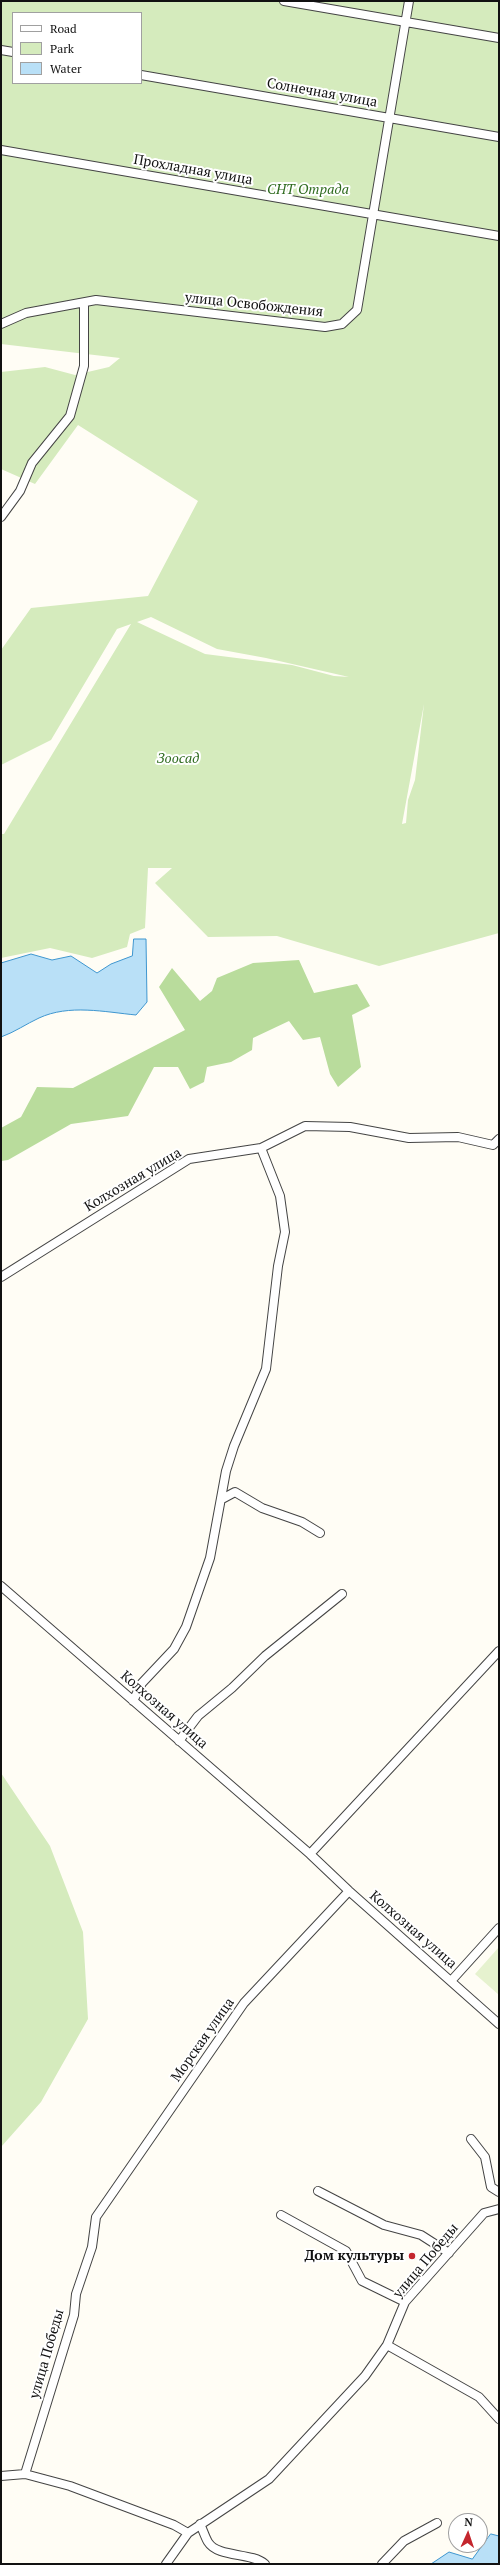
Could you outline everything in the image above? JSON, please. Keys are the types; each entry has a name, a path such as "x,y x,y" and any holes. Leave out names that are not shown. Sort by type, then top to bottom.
{"street":[{"path":"284,1 499,38"},
{"name":"улица Освобождения","path":"1,324 26,314 96,300 325,327 342,324 357,310 409,1"},
{"path":"1,50 12,52"},
{"name":"Солнечная улица","path":"142,75 499,137"},
{"name":"Прохладная улица","path":"1,150 499,236"},
{"path":"1,517 20,491 32,463 70,416 84,366 84,303"},
{"name":"Колхозная улица","path":"1,1277 189,1159 261,1148 305,1126 350,1127 409,1138 458,1138 493,1145 499,1139"},
{"path":"132,1701 142,1683 174,1649 186,1627 210,1558 226,1471 234,1446 266,1369 278,1266 285,1232 280,1196 261,1148"},
{"path":"222,1499 235,1492 262,1508 302,1522 320,1533"},
{"name":"Колхозная улица","path":"1,1586 310,1854 349,1891 499,2024"},
{"path":"179,1741 198,1716 232,1688 265,1656 342,1594"},
{"path":"310,1854 499,1651"},
{"name":"Морская улица","path":"96,2218 244,2003 349,1891"},
{"path":"451,1981 499,1928"},
{"path":"471,2139 485,2157 492,2187 499,2192"},
{"path":"318,2191 384,2225 420,2235 449,2253"},
{"name":"улица Победы","path":"166,2564 188,2533 269,2479 365,2376 387,2345 405,2302 484,2213 499,2209"},
{"path":"280,2215 346,2251 362,2281 405,2302"},
{"name":"улица Победы","path":"25,2474 74,2315 76,2294 92,2247 96,2218"},
{"path":"387,2345 479,2398 499,2419"},
{"path":"1,2476 25,2474 105,2499 188,2533"},
{"path":"382,2564 404,2541 437,2523"},
{"path":"200,2524 208,2543 226,2553 260,2560 265,2564"}],"green space":[{"path":"1,1 499,1 499,933 379,966 277,936 208,937 155,883 172,868 148,868 145,928 130,934 127,947 92,958 50,948 1,958 1,834 4,834 131,624 117,629 51,740 1,765 1,650 31,608 148,596 198,501 78,425 35,484 1,469 1,372 45,367 75,375 109,367 120,358 1,344","holes":["151,617 217,649 266,658 349,677 334,676 292,665 205,654 137,622","424,704 415,780 408,800 406,823 402,824"]},
{"path":"299,960 314,993 357,984 370,1006 352,1015 361,1067 338,1087 330,1074 320,1037 303,1040 289,1021 253,1038 252,1050 231,1062 207,1067 204,1082 190,1089 178,1067 154,1067 128,1116 71,1124 8,1160 1,1161 1,1128 21,1117 37,1087 73,1088 185,1030 159,987 172,968 200,1001 212,991 217,978 253,963"},
{"path":"1,1773 50,1846 83,1932 88,2019 41,2102 1,2147"},
{"path":"499,1947 499,1995 475,1974"}],"water":[{"path":"134,939 146,939 147,1002 136,1015 87,1010 62,1011 39,1018 1,1037 1,963 31,954 52,960 71,956 97,973 111,964 132,956"},
{"path":"491,2534 499,2536 499,2564 431,2564 448,2553 472,2559 477,2553 488,2553 488,2538"}],"place":[{"name":"Дом культуры","path":"412,2256"}],"park label":[{"name":"СНТ Отрада","path":"308,190"},
{"name":"Зоосад","path":"178,759"}]}
